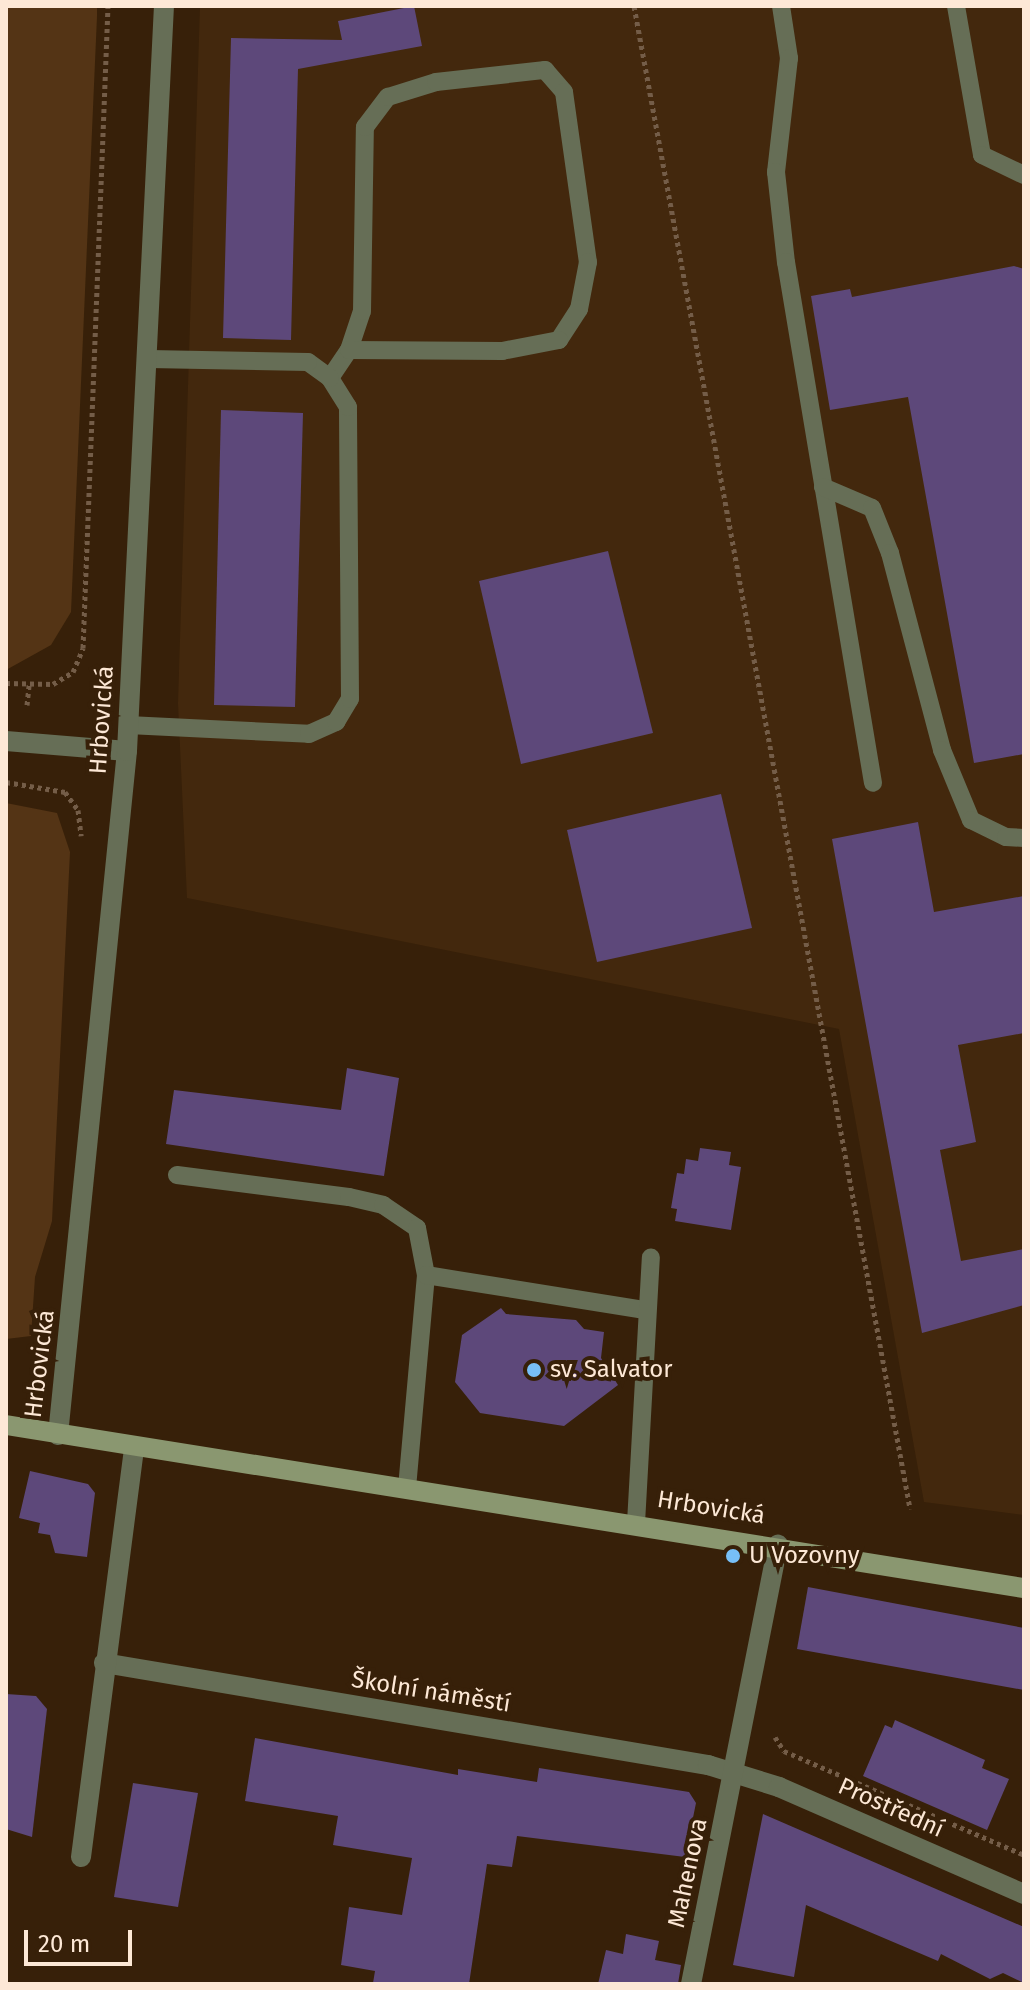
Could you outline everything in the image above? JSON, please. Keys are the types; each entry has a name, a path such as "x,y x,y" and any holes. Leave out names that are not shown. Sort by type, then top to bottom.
{"main road":[{"name":"Hrbovická","path":"6,1425 778,1545 1024,1588"}],"street":[{"name":"Hrbovická","path":"58,1435 127,751 149,359 164,6"},
{"path":"6,741 127,751"},
{"path":"81,1857 134,1447"},
{"path":"736,1772 778,1545"},
{"name":"Školní náměstí","path":"104,1663 736,1772"},
{"name":"Prostřední","path":"736,1772 1024,1894"},
{"name":"Mahenova","path":"691,1984 736,1772"}],"lane":[{"path":"781,6 789,58 776,172 823,487 873,783"},
{"path":"956,6 982,155 1024,175"},
{"path":"330,378 349,350 362,311 367,259 365,127 388,97 400,93 436,82 545,70 564,92 588,262 579,309 559,340 502,351 349,350"},
{"path":"128,725 309,734 336,722 350,699 348,407 330,378 308,362 149,359"},
{"path":"823,487 872,508 890,553 942,750 971,820 1006,837 1024,838"},
{"path":"177,1175 383,1205 417,1228 426,1275 407,1489"},
{"path":"636,1523 645,1310 651,1257"},
{"path":"426,1275 645,1310"}],"path":[{"path":"6,683 53,684 73,672 83,648 108,6"},
{"path":"634,6 910,1509"},
{"path":"27,705 29,685"},
{"path":"6,782 65,792 78,810 81,836"},
{"path":"775,1737 784,1751 1024,1855"}],"shaded area":[{"path":"6,6 97,6 97,16 71,612 51,645 6,670"},
{"path":"200,6 1024,6 1024,1515 924,1502 839,1029 187,898 178,703"},
{"path":"6,803 57,813 70,852 52,1221 35,1277 31,1336 6,1339"}],"building":[{"path":"414,6 422,46 298,69 291,340 223,338 231,38 342,40 338,21"},
{"path":"1014,266 1024,269 1024,754 974,763 908,397 830,410 811,296 850,289 852,297"},
{"path":"221,410 303,413 295,707 214,705"},
{"path":"608,551 653,733 521,764 479,581"},
{"path":"721,794 752,928 597,962 567,830"},
{"path":"918,822 934,912 1024,896 1024,1033 958,1045 976,1142 940,1150 961,1261 1024,1249 1024,1305 922,1333 832,839"},
{"path":"347,1068 399,1078 384,1176 166,1144 174,1090 341,1110"},
{"path":"700,1148 731,1152 729,1165 741,1167 731,1230 675,1221 677,1209 671,1208 677,1173 684,1174 686,1159 698,1161"},
{"name":"sv. Salvator","path":"501,1308 506,1314 576,1320 584,1329 604,1332 601,1358 618,1385 564,1426 480,1413 455,1382 462,1335"},
{"path":"30,1471 88,1484 95,1493 87,1557 55,1553 50,1535 38,1533 40,1523 19,1518"},
{"path":"808,1587 1024,1628 1024,1690 797,1649"},
{"path":"6,1694 36,1696 47,1709 32,1837 6,1829"},
{"path":"895,1720 985,1760 982,1768 1009,1779 987,1830 863,1776 885,1725 892,1728"},
{"path":"255,1738 458,1775 458,1769 537,1782 539,1768 689,1792 696,1803 685,1857 517,1836 512,1867 487,1864 469,1984 373,1983 375,1971 341,1965 349,1907 402,1915 412,1858 333,1845 338,1816 245,1801"},
{"path":"133,1783 198,1793 178,1907 114,1897"},
{"path":"763,1814 1024,1927 1024,1983 1003,1973 990,1979 941,1954 938,1961 806,1905 794,1977 733,1965"},
{"path":"626,1934 659,1941 655,1960 681,1965 678,1984 598,1984 606,1950 623,1954"}],"place":[{"name":"sv. Salvator","path":"534,1370"},
{"name":"U Vozovny","path":"733,1556"}]}
